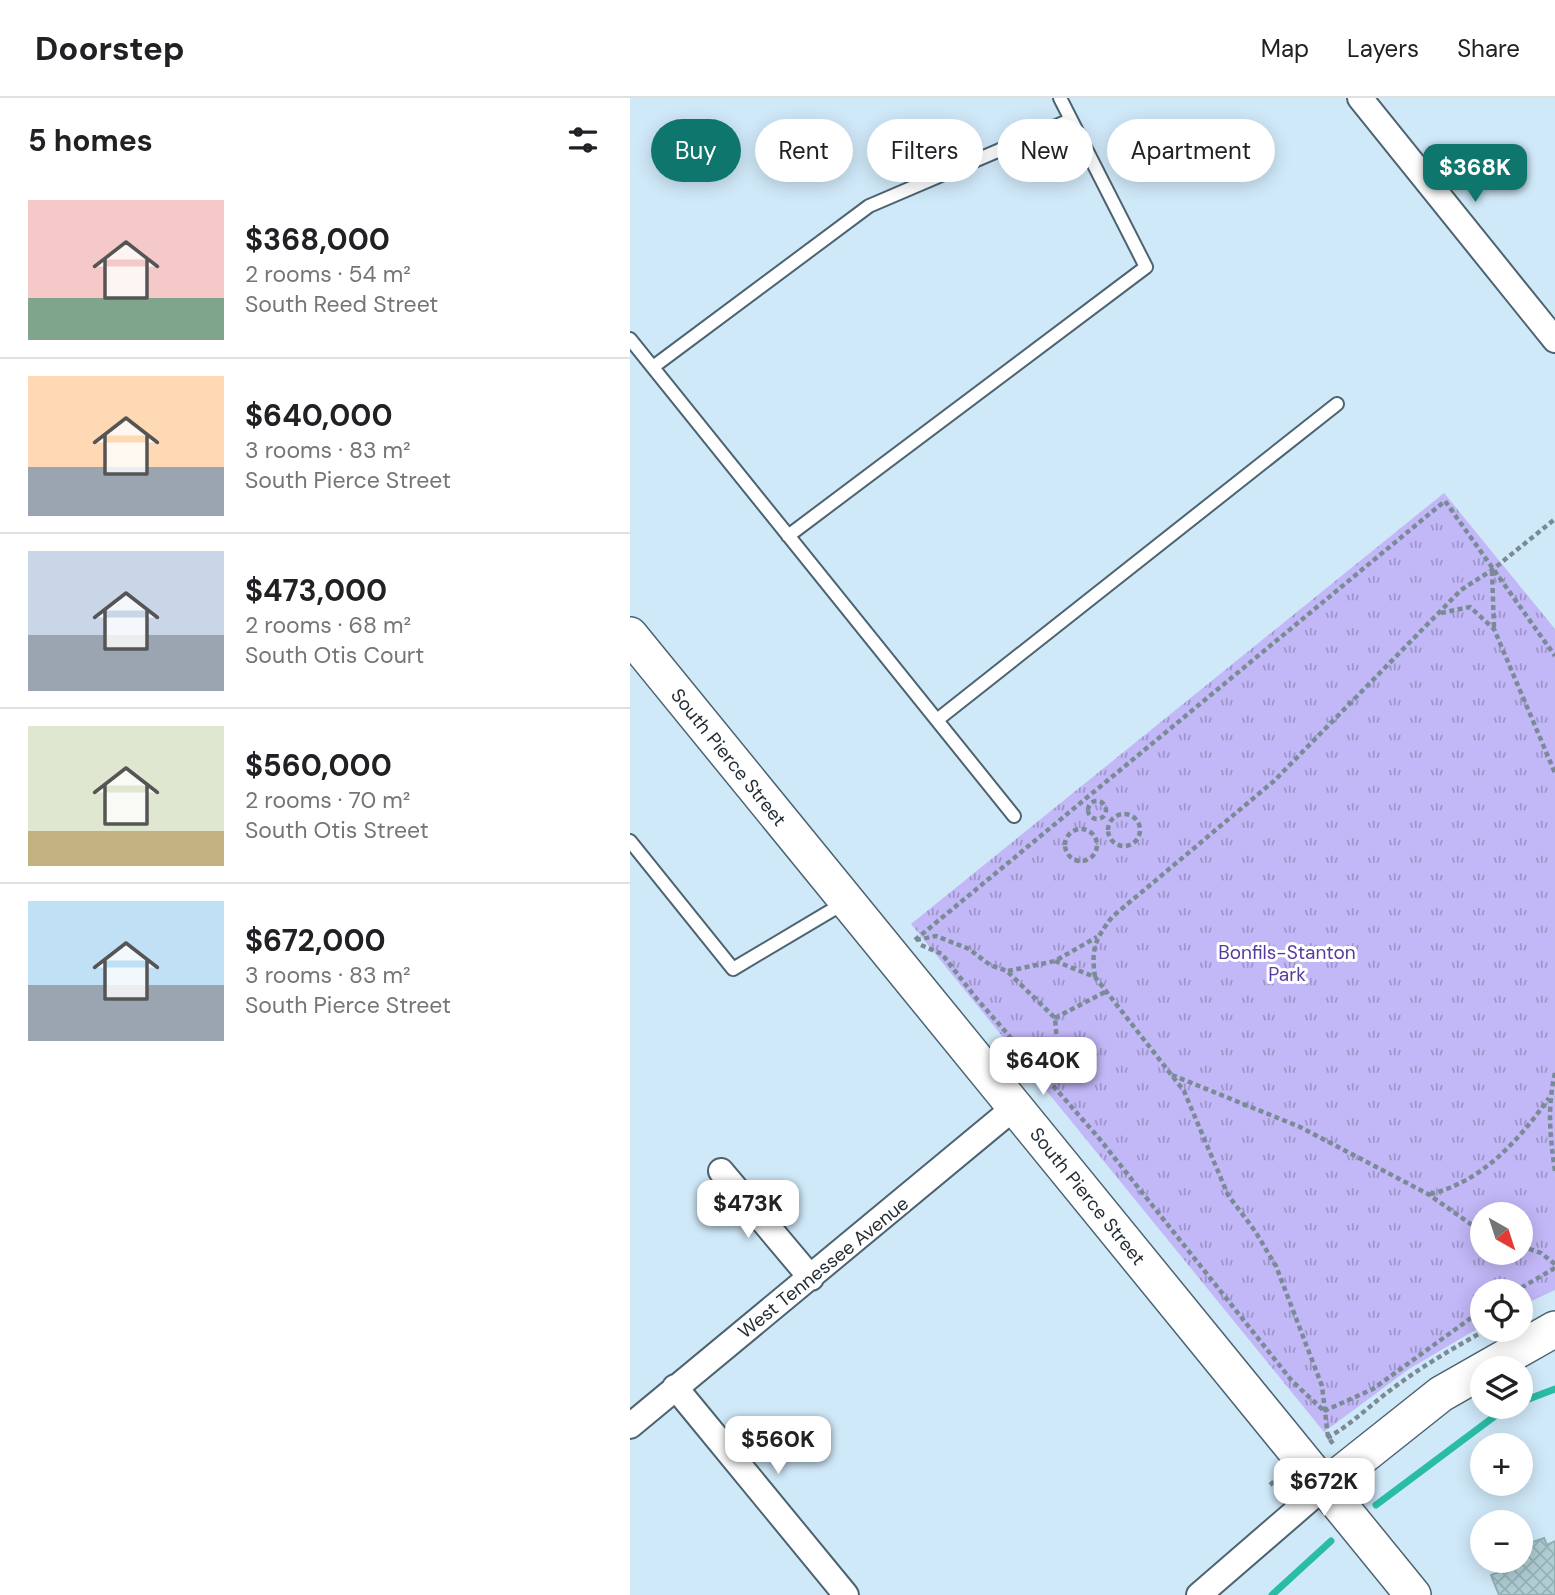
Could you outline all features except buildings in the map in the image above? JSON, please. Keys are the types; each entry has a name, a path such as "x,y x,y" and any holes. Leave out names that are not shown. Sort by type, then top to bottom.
{"street":[{"path":"1360,98 1555,340"},
{"name":"South Pierce Street","path":"630,635 1413,1595"},
{"name":"West Tennessee Avenue","path":"630,1426 1015,1107"},
{"path":"721,1171 811,1278"},
{"path":"1199,1595 1324,1488 1441,1394 1482,1368 1555,1329"},
{"path":"675,1387 846,1595"}],"lane":[{"path":"1060,98 1070,119"},
{"path":"653,367 869,206 997,151"},
{"path":"788,536 1146,267 1093,164"},
{"path":"630,340 1014,816"},
{"path":"937,720 1337,404"},
{"path":"630,841 733,969 847,901"}],"path":[{"path":"913,941 1446,501 1555,656"},
{"path":"1328,1437 1322,1386 1276,1266 1255,1231 1228,1195 1184,1091 1105,992 1095,977 1092,954 1098,936 1112,917 1274,781 1461,590 1492,570 1555,519"},
{"path":"1492,570 1494,629 1555,773"},
{"path":"1438,614 1470,607 1494,629"},
{"path":"1097,801 1104,804 1104,816 1092,818 1088,813 1090,804 1097,801"},
{"path":"1124,813 1136,819 1140,833 1136,840 1130,845 1115,844 1108,834 1111,819 1124,813"},
{"path":"1081,829 1093,835 1097,849 1094,856 1087,861 1072,859 1065,849 1069,835 1081,829"},
{"path":"913,941 936,936 969,948 990,965 1007,971 1055,1018 1057,1042 1041,1072"},
{"path":"1007,971 1055,961 1098,936"},
{"path":"913,941 942,954 1098,1137 1292,1381 1324,1411"},
{"path":"1055,961 1095,977"},
{"path":"1055,1018 1105,992"},
{"path":"1555,1073 1549,1098 1548,1132 1555,1171"},
{"path":"1171,1074 1300,1127 1428,1194 1470,1224"},
{"path":"1428,1194 1460,1184 1492,1163 1525,1132 1549,1098"},
{"path":"1533,1250 1541,1253 1555,1266 1533,1280"},
{"path":"1324,1411 1373,1389 1470,1319"}],"green space":[{"name":"Bonfils-Stanton Park","path":"1444,493 1555,629 1555,1290 1533,1300 1533,1279 1470,1279 1470,1333 1409,1369 1324,1432 911,924"}],"waterway":[{"path":"1533,1397 1555,1389"},
{"path":"1376,1505 1491,1419"},
{"path":"1272,1595 1331,1541"}]}
